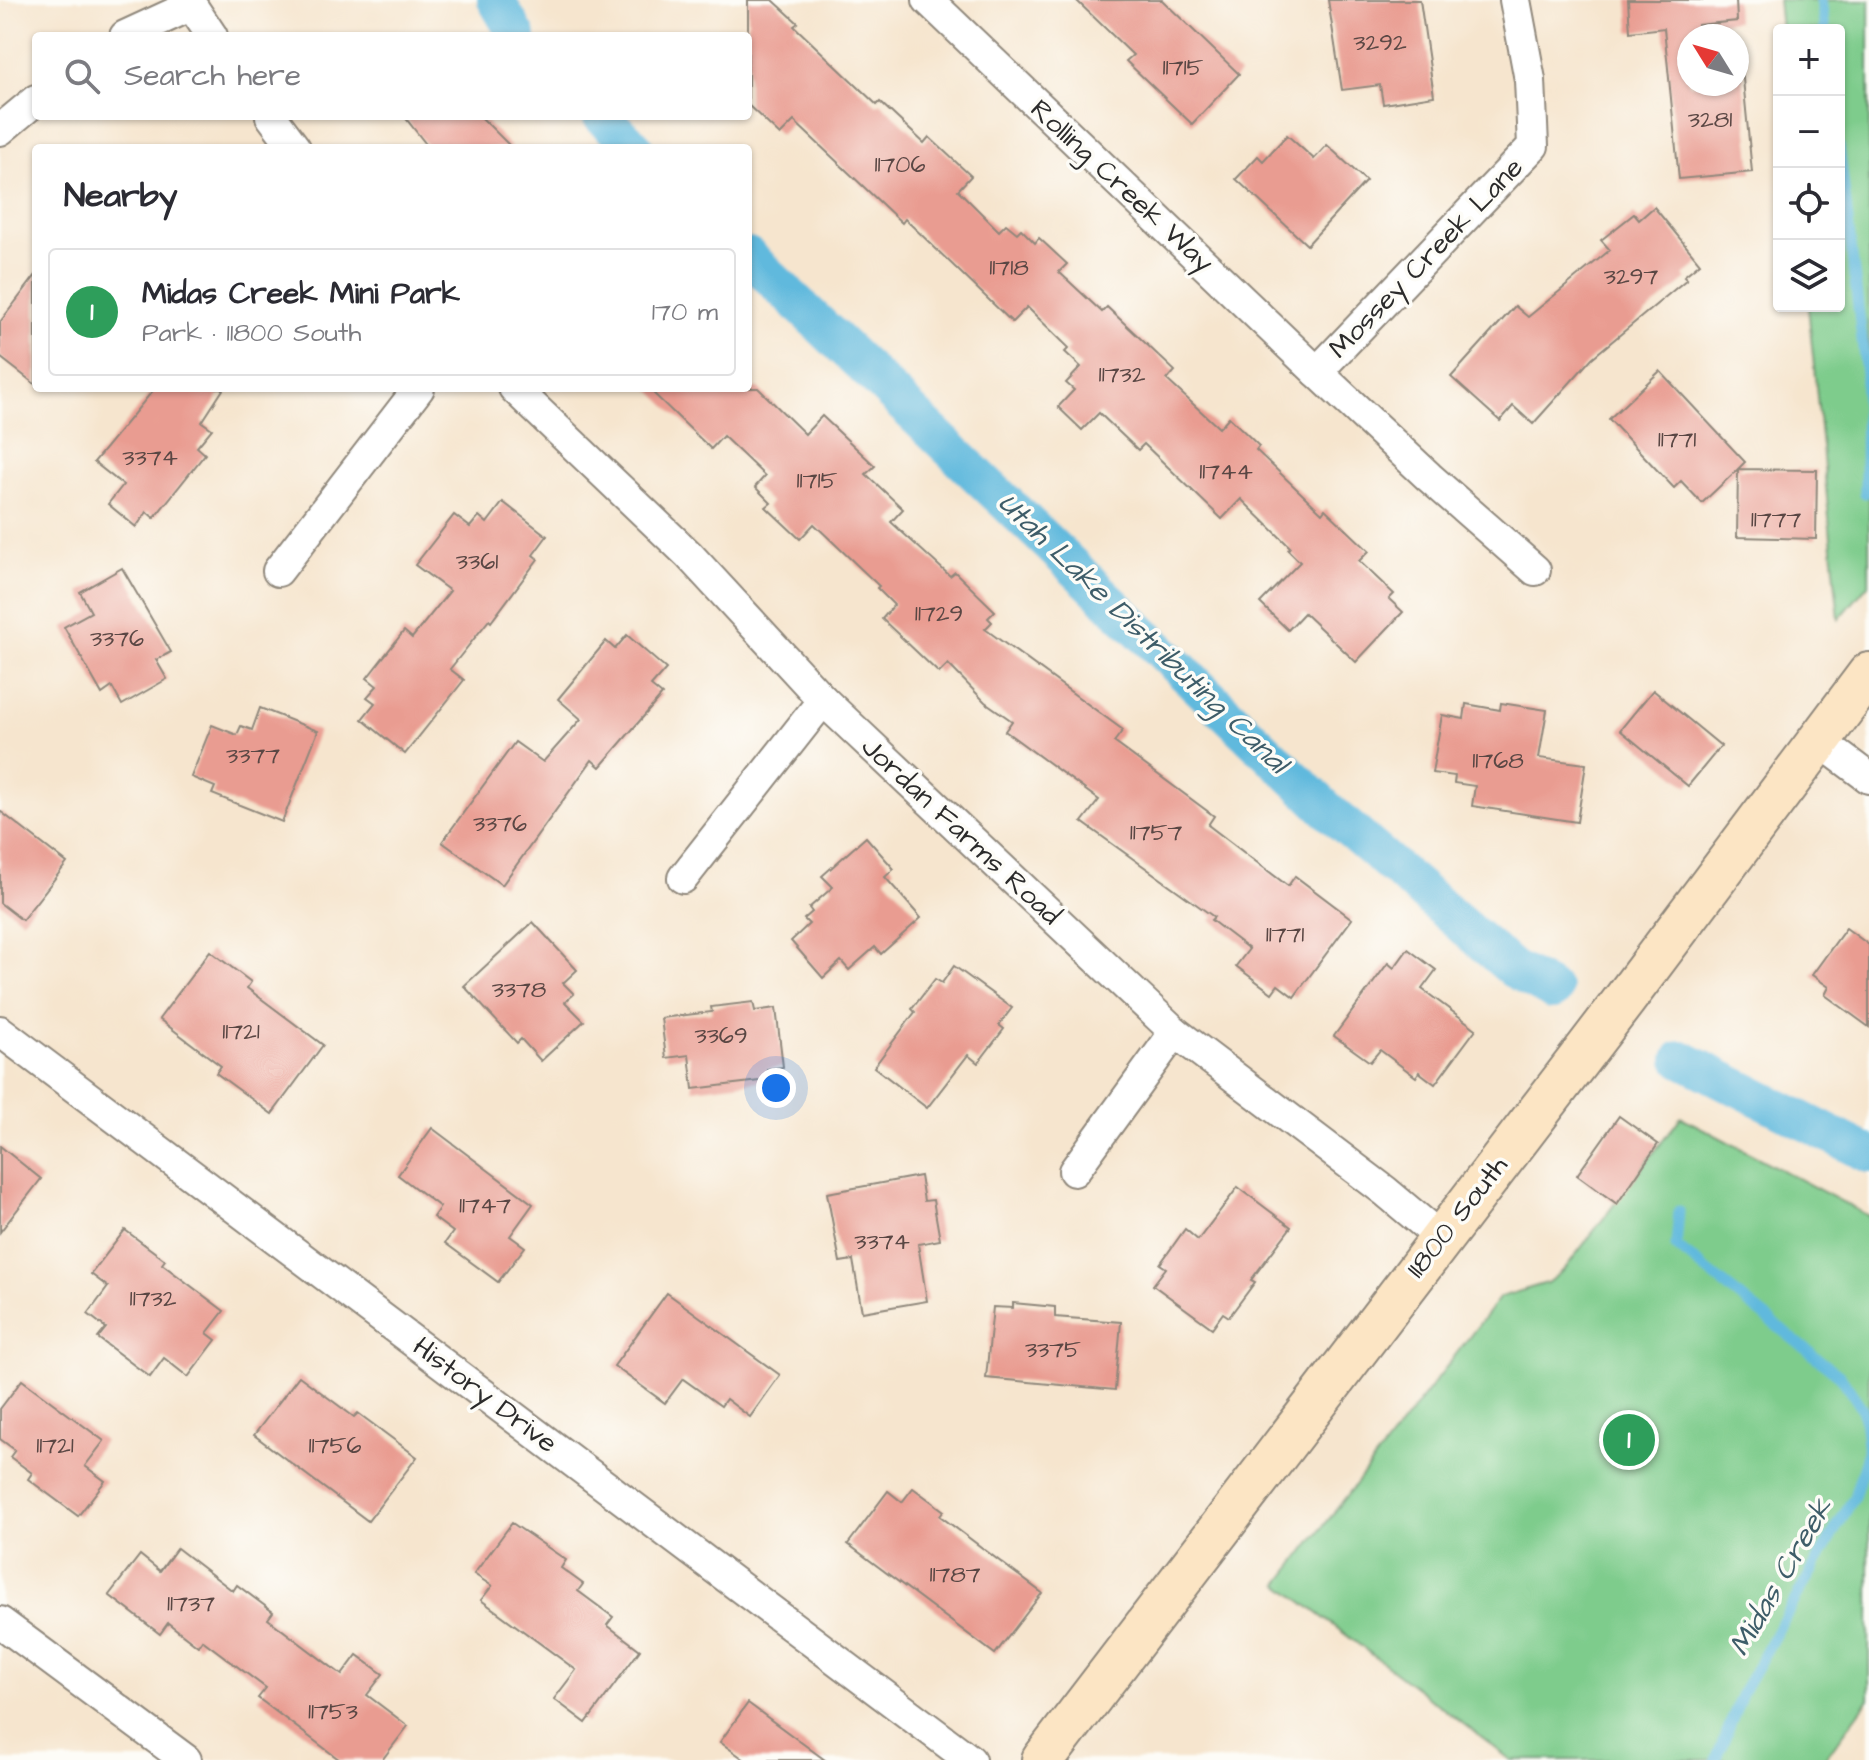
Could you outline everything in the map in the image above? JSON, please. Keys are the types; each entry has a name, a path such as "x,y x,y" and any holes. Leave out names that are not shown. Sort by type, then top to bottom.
{"main road":[{"name":"11800 South","path":"1043,1760 1625,999 1869,674"}],"street":[{"name":"Rolling Creek Way","path":"928,0 1317,372 1429,477 1535,570"},
{"name":"Mossey Creek Lane","path":"1317,372 1533,146 1530,80 1515,0"},
{"path":"133,32 189,3 209,32"},
{"path":"0,130 32,103"},
{"path":"274,120 292,144"},
{"path":"278,571 416,392"},
{"name":"Jordan Farms Road","path":"518,392 689,555 823,700 1175,1032 1385,1191 1441,1238"},
{"path":"683,878 823,700"},
{"path":"1818,740 1869,778"},
{"name":"History Drive","path":"0,1031 970,1760"},
{"path":"1074,1171 1175,1032"},
{"path":"0,1622 186,1760"}],"green space":[{"path":"1778,0 1869,0 1869,584 1839,619 1809,312 1845,312 1845,24 1780,24"},
{"path":"1681,1117 1869,1216 1869,1699 1824,1760 1511,1760 1279,1584 1500,1297 1547,1283 1564,1270"}],"building":[{"path":"748,0 773,0 798,23 794,26 877,105 880,102 924,143 929,137 971,176 958,190 999,231 1006,224 1017,233 1021,229 1035,243 1039,238 1067,264 1059,272 1102,312 1107,307 1175,371 1167,380 1219,428 1229,417 1259,446 1256,450 1322,513 1325,509 1369,551 1359,561 1394,594 1389,599 1403,612 1356,662 1304,613 1288,630 1260,603 1300,562 1288,550 1290,547 1241,499 1222,519 1144,444 1138,450 1099,413 1082,430 1058,407 1074,390 1066,383 1081,367 1065,352 1069,348 1027,307 1012,322 905,219 902,223 794,121 780,135 752,109 752,32 748,32"},
{"path":"1076,0 1162,0 1239,74 1192,124 1126,61 1133,55"},
{"path":"1328,0 1420,0 1434,96 1383,104 1380,85 1342,90"},
{"path":"1628,0 1736,0 1737,21 1677,24 1677,96 1745,96 1752,172 1679,179 1664,28 1630,32"},
{"path":"407,120 484,120 508,144 426,144"},
{"path":"1287,135 1314,159 1327,145 1366,181 1307,245 1236,179 1258,156 1263,161"},
{"path":"1654,207 1700,263 1684,276 1687,279 1592,358 1533,424 1513,406 1500,421 1451,377 1515,306 1528,317 1610,250 1601,240 1634,214 1639,220"},
{"path":"32,280 32,382 0,357 0,322"},
{"path":"1660,371 1745,462 1702,503 1681,481 1674,488 1609,419"},
{"path":"752,388 758,388 805,434 822,416 875,466 866,474 903,509 891,522 950,576 955,572 995,611 988,618 992,622 985,629 1123,730 1114,742 1214,816 1208,825 1288,886 1295,876 1352,919 1294,997 1278,985 1272,993 1236,966 1249,949 1211,920 1214,917 1082,822 1099,800 1005,731 1012,721 985,702 948,664 939,673 882,619 894,605 877,588 879,586 814,524 800,539 766,507 771,503 755,487 765,476 723,436 711,449 652,392 752,392"},
{"path":"152,392 221,392 202,422 212,429 197,447 205,454 154,518 147,512 136,527 108,504 123,485 94,462"},
{"path":"1738,469 1817,470 1816,539 1737,537"},
{"path":"503,502 547,536 533,555 538,559 491,622 489,620 450,669 464,680 405,754 362,719 375,703 367,697 377,686 367,678 404,631 412,638 450,591 415,565 454,515 470,527 479,516 487,523"},
{"path":"122,568 171,652 156,660 167,679 122,705 112,687 102,694 64,627 91,612 80,592"},
{"path":"627,635 666,669 651,686 662,695 600,767 592,760 502,885 442,842 515,742 543,762 581,719 558,699 606,641 615,649"},
{"path":"1653,690 1721,746 1688,786 1620,730"},
{"path":"1501,703 1547,710 1539,758 1586,764 1577,822 1472,806 1475,786 1454,783 1455,776 1432,773 1442,715 1464,719 1466,704 1500,710"},
{"path":"260,708 318,731 282,822 212,794 215,787 191,777 212,725 237,735 241,726 252,730"},
{"path":"0,811 67,863 22,920 0,903"},
{"path":"866,837 894,869 885,877 921,918 881,954 875,947 849,970 841,961 823,978 791,941 809,924 804,919 812,912 809,908 833,887 822,876"},
{"path":"533,922 577,970 563,983 574,994 565,1002 584,1021 541,1061 521,1039 517,1043 464,986"},
{"path":"1846,928 1869,945 1869,1027 1825,995 1829,987 1812,975"},
{"path":"1408,949 1436,970 1422,989 1476,1029 1435,1084 1419,1072 1416,1077 1380,1050 1370,1062 1334,1036 1388,963 1394,968"},
{"path":"210,951 251,982 247,988 323,1045 272,1114 216,1073 221,1066 159,1019"},
{"path":"954,966 1012,1008 999,1025 1004,1029 978,1063 968,1055 927,1108 874,1067 935,979 942,983"},
{"path":"753,1002 755,1011 776,1008 783,1067 767,1069 768,1080 693,1089 689,1055 666,1058 661,1018 712,1012 711,1007"},
{"path":"1619,1116 1658,1144 1617,1204 1577,1175"},
{"path":"432,1128 533,1204 510,1236 525,1247 498,1282 445,1243 453,1232 433,1217 440,1207 398,1175"},
{"path":"0,1146 41,1179 0,1232"},
{"path":"920,1176 924,1201 933,1200 940,1240 918,1244 927,1301 862,1312 853,1260 840,1262 827,1193"},
{"path":"1238,1187 1291,1227 1251,1280 1255,1282 1229,1317 1223,1313 1212,1328 1153,1285 1166,1268 1160,1264 1185,1229 1198,1240"},
{"path":"125,1230 165,1260 162,1264 224,1311 207,1333 216,1340 188,1377 164,1358 150,1377 98,1338 106,1328 88,1314 108,1287 91,1274"},
{"path":"667,1293 780,1375 750,1417 726,1399 721,1406 683,1379 665,1403 614,1366"},
{"path":"1013,1303 1055,1307 1055,1317 1121,1322 1115,1390 986,1378 993,1307 1013,1308"},
{"path":"299,1376 354,1417 358,1413 417,1457 368,1521 254,1435"},
{"path":"22,1380 104,1441 85,1466 105,1481 78,1516 28,1479 32,1473 10,1457 15,1450 0,1439 0,1409"},
{"path":"913,1488 944,1511 940,1516 1042,1593 995,1654 848,1544 888,1491 902,1502"},
{"path":"512,1523 566,1560 561,1568 583,1584 578,1591 613,1617 607,1625 640,1650 586,1723 554,1699 576,1670 481,1600 492,1586 474,1574"},
{"path":"177,1548 233,1591 237,1585 273,1612 268,1619 342,1675 357,1655 383,1674 367,1695 408,1726 382,1760 340,1760 258,1698 266,1688 202,1640 198,1646 168,1623 160,1634 109,1595 140,1555 160,1571"},
{"path":"748,1703 825,1760 745,1760 720,1742"}],"waterway":[{"name":"Utah Lake Distributing Canal","path":"496,0 515,32"},
{"name":"Midas Creek","path":"1821,0 1824,24"},
{"name":"Utah Lake Distributing Canal","path":"605,120 631,144"},
{"name":"Midas Creek","path":"1842,168 1866,373 1865,493"},
{"name":"Utah Lake Distributing Canal","path":"752,260 1332,814 1513,969 1553,991"},
{"name":"Utah Lake Distributing Canal","path":"1682,1059 1869,1154"},
{"name":"Midas Creek","path":"1679,1211 1676,1246 1841,1377 1863,1410 1868,1451 1854,1497 1743,1691 1716,1760"}],"place":[{"name":"Midas Creek Mini Park","path":"1629,1440"}]}
